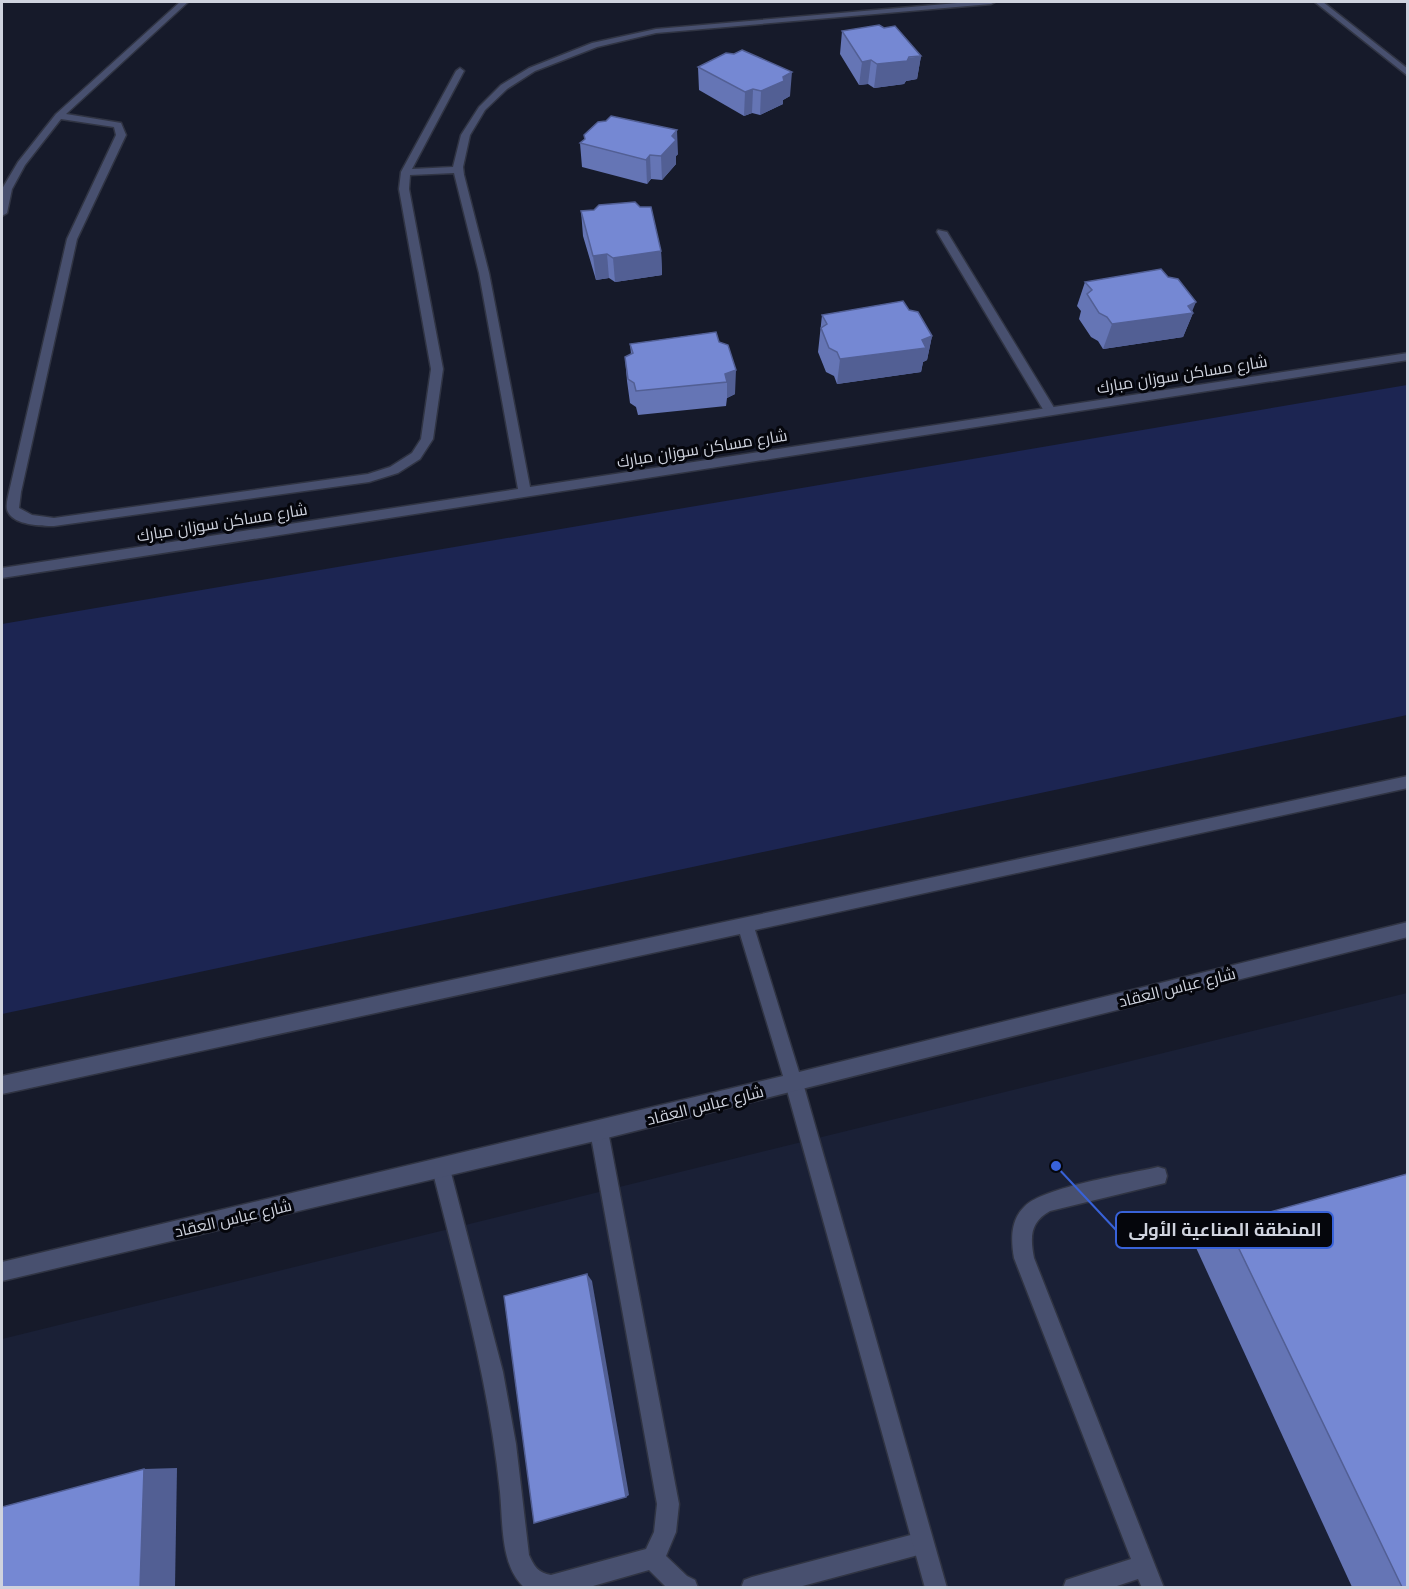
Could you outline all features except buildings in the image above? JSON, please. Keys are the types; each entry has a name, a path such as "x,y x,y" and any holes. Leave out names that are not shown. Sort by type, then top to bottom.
{"street":[{"path":"2,213 7,189 21,164 59,116 184,2"},
{"path":"525,492 482,267 458,170 470,124 488,102 525,74 572,51 627,36 824,12 991,2"},
{"path":"1319,2 1407,74"},
{"path":"59,116 118,125 121,135 72,239 13,510 30,521 65,521 369,478 394,470 416,456 427,439 437,369 404,189 406,172 460,70"},
{"path":"406,172 458,170"},
{"path":"942,232 1050,411"},
{"name":"شارع مساكن سوزان مبارك","path":"2,573 1407,356"},
{"path":"2,1086 1407,782"},
{"path":"745,925 794,1083 936,1587"},
{"name":"شارع عباس العقاد","path":"2,1272 599,1131 1407,929"},
{"path":"441,1168 493,1372 506,1444 518,1557 527,1575 538,1584 551,1586 653,1558 664,1541 668,1524 668,1504 599,1131"},
{"path":"1153,1587 1024,1258 1021,1241 1023,1223 1032,1209 1047,1202 1158,1176"},
{"path":"752,1587 922,1543"},
{"path":"653,1558 679,1584 687,1587"},
{"path":"1074,1587 1144,1566"}],"shaded area":[{"path":"1407,385 1407,715 2,1014 2,624"},
{"path":"1407,993 1407,1587 2,1587 2,1339"}],"place":[{"name":"المنطقة الصناعية الأولى","path":"1056,1166"}]}
